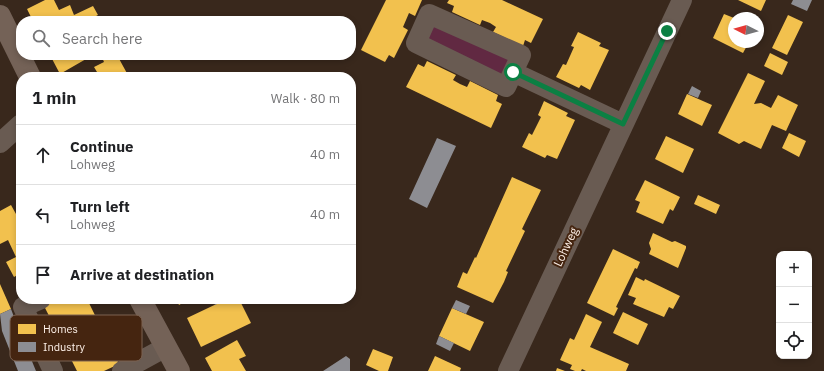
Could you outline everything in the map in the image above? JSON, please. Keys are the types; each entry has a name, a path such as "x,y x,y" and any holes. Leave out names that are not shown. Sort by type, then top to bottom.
{"main road":[{"path":"0,16 16,49"},
{"path":"22,60 28,72"},
{"path":"143,304 179,371"}],"street":[{"name":"Lohweg","path":"508,371 682,0"},
{"path":"429,14 521,55 513,72 506,87 416,43 429,14"},
{"path":"513,72 623,124"},
{"path":"0,143 16,129"},
{"path":"28,315 24,307 30,304"},
{"path":"142,360 166,347"},
{"path":"48,361 53,371"},
{"path":"122,371 140,361"}],"shaded area":[{"path":"433,22 509,59 500,76 424,40"}],"building: Homes":[{"path":"45,0 54,0 59,10 70,5 74,15 93,6 98,15 30,16 27,9"},
{"path":"386,0 422,0 415,16 409,13 403,27 408,30 394,58 389,55 385,62 361,50"},
{"path":"449,0 502,0 543,19 531,43 525,40 523,46 493,32 496,27 490,23 482,20 480,25 452,12 454,6 447,3"},
{"path":"738,0 766,0 761,11"},
{"path":"724,14 728,16 728,46 713,38"},
{"path":"788,15 803,22 787,55 772,48"},
{"path":"578,32 601,43 599,46 609,50 590,90 581,85 579,88 556,77 563,64 566,65 574,47 571,46"},
{"path":"733,48 746,48 743,53"},
{"path":"770,53 788,62 782,75 764,66"},
{"path":"53,60 84,60 63,72 59,72"},
{"path":"103,60 120,60 126,72 97,72 94,67 104,62"},
{"path":"427,61 456,75 453,80 460,84 467,87 470,81 498,95 496,101 502,104 491,128 406,87 418,64 424,67"},
{"path":"748,73 765,81 754,104 761,103 771,108 778,95 798,105 786,131 772,125 761,149 744,141 739,144 718,133"},
{"path":"687,94 712,105 702,126 678,114"},
{"path":"544,101 568,113 566,116 575,120 557,159 547,155 545,158 522,147 529,133 532,135 541,117 538,115"},
{"path":"789,133 806,141 799,157 782,148"},
{"path":"666,136 694,149 683,173 655,159"},
{"path":"512,177 541,190 522,229 525,231 506,271 508,272 504,282 493,303 457,287 463,272 467,274 475,257 476,258"},
{"path":"645,180 680,197 673,211 670,209 663,224 636,212 640,202 635,200"},
{"path":"698,195 720,205 716,214 694,204"},
{"path":"11,205 16,214 16,257 8,240 0,244 0,211"},
{"path":"653,233 672,242 675,241 686,246 678,268 649,254 651,249 649,243"},
{"path":"613,249 640,262 637,269 635,268 616,307 618,308 614,316 587,303"},
{"path":"16,257 16,276 14,277 6,262"},
{"path":"636,277 644,281 645,279 680,296 673,309 669,307 664,317 633,304 636,298 628,295"},
{"path":"0,284 11,309 0,314"},
{"path":"43,304 89,304 95,315 49,315"},
{"path":"216,304 242,304 251,323 201,347 187,318"},
{"path":"452,308 484,322 470,351 439,336"},
{"path":"623,312 648,324 638,345 613,333"},
{"path":"586,314 602,322 590,347 629,364 626,371 586,371 582,369 581,371 575,371 570,369 572,365 560,360 570,338 574,340"},
{"path":"237,340 246,356 239,359 246,371 212,371 205,358"},
{"path":"373,349 393,357 388,371 379,371 366,365"},
{"path":"435,356 461,368 460,371 428,371"},
{"path":"72,361 118,361 119,364 104,371 77,371"},
{"path":"557,368 565,371 556,371"}],"building: Industry":[{"path":"793,0 812,0 807,11 791,4"},
{"path":"692,86 701,91 698,98 688,94"},
{"path":"437,138 456,146 427,208 409,199"},
{"path":"456,300 470,306 466,314 452,308"},
{"path":"11,309 13,315 10,315 10,351 2,331 0,314"},
{"path":"439,336 454,343 450,351 436,344"},
{"path":"346,356 350,359 350,371 323,371"},
{"path":"14,361 32,361 36,371 18,371"}],"route":[{"path":"513,72 623,124 667,31"}]}
